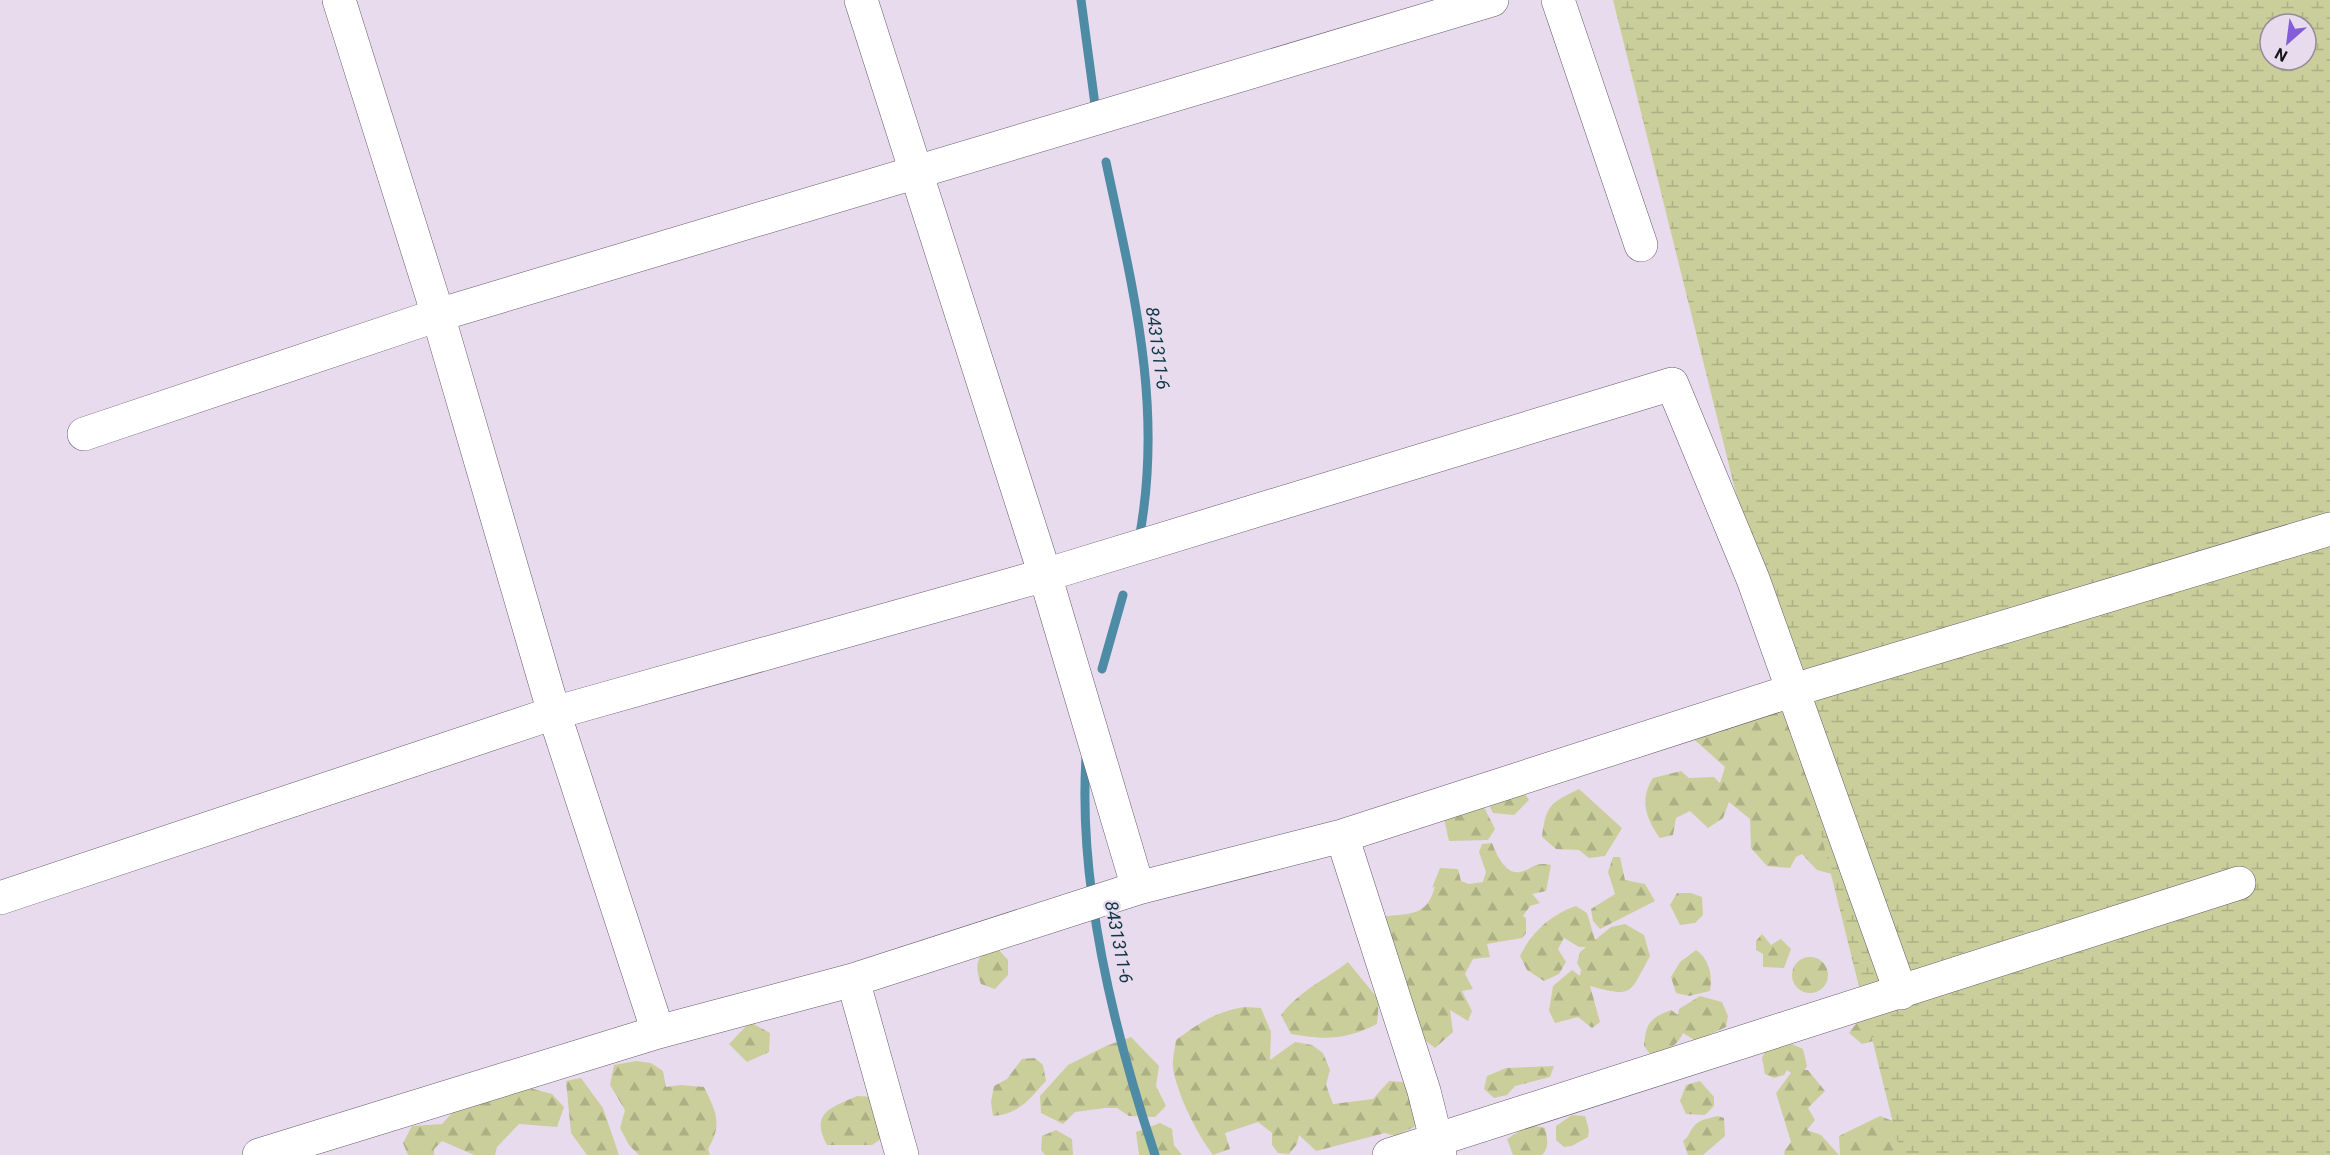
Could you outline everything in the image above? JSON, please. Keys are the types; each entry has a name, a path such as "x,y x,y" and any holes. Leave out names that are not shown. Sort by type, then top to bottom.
{"street":[{"path":"339,0 438,315 554,713 658,1032"},
{"path":"861,0 1045,576 1138,888"},
{"path":"84,434 438,315 1492,0"},
{"path":"1558,0 1641,245"},
{"path":"0,898 554,713 1045,576 1672,384 1753,579 1900,993"},
{"path":"259,1155 658,1032 853,980 1138,888 1342,836 1794,690 2330,529"},
{"path":"1342,836 1424,1091 1438,1148"},
{"path":"1389,1155 1438,1148 1900,993 2239,883"},
{"path":"853,980 902,1155"}],"green space":[{"path":"1613,0 2330,0 2330,1155 1901,1155"},
{"path":"1779,691 1791,710 1832,874 1817,870 1802,854 1796,857 1790,868 1767,866 1751,848 1750,819 1729,802 1723,818 1708,828 1690,811 1676,818 1673,835 1660,838 1648,816 1645,801 1653,778 1681,771 1689,778 1714,777 1720,783 1725,767 1688,734"},
{"path":"1509,767 1529,800 1514,815 1493,813 1485,796"},
{"path":"1579,789 1622,828 1605,856 1589,858 1579,850 1556,849 1542,837 1545,818 1551,806"},
{"path":"1480,799 1495,829 1488,840 1449,841 1443,814"},
{"path":"1492,843 1502,862 1515,872 1525,871 1537,865 1551,865 1546,891 1532,894 1540,903 1530,906 1523,916 1526,918 1526,933 1522,938 1487,944 1490,957 1473,959 1465,974 1473,989 1462,991 1472,1011 1468,1021 1450,1010 1453,1032 1435,1048 1421,1037 1379,939 1385,916 1403,915 1423,908 1432,896 1435,886 1432,888 1440,868 1458,869 1461,881 1469,884 1483,882 1486,872 1479,852 1482,844"},
{"path":"1613,857 1620,857 1625,880 1645,884 1655,901 1600,929 1593,921 1591,909 1615,894 1608,872"},
{"path":"1677,893 1691,893 1702,897 1703,915 1695,923 1680,925 1670,905"},
{"path":"1576,906 1587,913 1595,940 1611,927 1625,924 1644,935 1650,956 1629,990 1615,992 1590,986 1600,1022 1592,1028 1578,1017 1555,1023 1549,1011 1553,986 1572,970 1580,976 1581,970 1577,963 1580,952 1586,947 1579,947 1564,938 1558,949 1566,962 1559,974 1544,981 1527,970 1520,956 1543,925 1558,914"},
{"path":"1762,934 1771,945 1781,939 1791,949 1784,968 1763,967 1763,954 1756,950 1756,941"},
{"path":"998,949 1008,960 1008,975 995,989 981,984 977,966 985,950"},
{"path":"1696,950 1704,958 1709,968 1710,991 1689,996 1676,993 1671,977 1680,962"},
{"path":"1810,957 1823,962 1828,975 1823,988 1810,993 1797,988 1792,975 1797,962"},
{"path":"1348,962 1379,1000 1377,1024 1345,1036 1325,1038 1291,1034 1281,1015 1304,992"},
{"path":"1700,996 1722,1002 1728,1016 1726,1027 1696,1041 1683,1033 1670,1048 1650,1054 1644,1046 1650,1022 1671,1010 1678,1015 1679,1009"},
{"path":"1245,1007 1261,1008 1271,1032 1270,1060 1295,1042 1312,1045 1323,1053 1330,1070 1326,1085 1333,1104 1373,1099 1389,1081 1413,1083 1425,1108 1414,1127 1395,1136 1385,1133 1316,1151 1299,1135 1297,1144 1289,1154 1278,1153 1272,1145 1272,1133 1258,1122 1225,1133 1230,1149 1213,1155 1194,1125 1175,1078 1173,1058 1176,1040 1209,1019 1226,1011"},
{"path":"1863,1015 1908,1032 1862,1044 1849,1033"},
{"path":"750,1022 770,1033 769,1052 747,1062 729,1044"},
{"path":"1131,1037 1159,1066 1156,1086 1166,1106 1155,1117 1129,1116 1117,1108 1105,1108 1075,1112 1063,1124 1041,1113 1040,1096 1068,1065 1106,1046"},
{"path":"1792,1044 1803,1049 1807,1066 1804,1070 1808,1070 1825,1091 1808,1108 1815,1120 1807,1130 1821,1135 1839,1155 1785,1155 1784,1152 1791,1142 1776,1093 1791,1073 1787,1070 1784,1075 1774,1078 1765,1074 1762,1058 1766,1049"},
{"path":"1035,1058 1043,1065 1046,1081 1017,1109 993,1116 991,1102 994,1086 1007,1079 1022,1059"},
{"path":"636,1061 651,1063 663,1071 666,1087 681,1085 704,1087 716,1118 713,1140 708,1149 710,1155 639,1155 629,1145 620,1128 625,1110 610,1085 614,1065"},
{"path":"1554,1066 1550,1077 1515,1086 1507,1095 1494,1098 1484,1089 1487,1076 1506,1068"},
{"path":"581,1078 603,1108 619,1155 587,1155 571,1133 566,1081"},
{"path":"1700,1081 1714,1097 1714,1106 1705,1115 1686,1114 1680,1101 1686,1085"},
{"path":"530,1088 552,1094 564,1107 557,1127 519,1124 497,1147 495,1155 474,1155 442,1141 434,1149 434,1155 408,1155 403,1143 412,1126 442,1124 461,1103"},
{"path":"857,1096 893,1098 881,1139 872,1145 827,1145 822,1134 822,1119 831,1108"},
{"path":"1572,1115 1585,1116 1589,1130 1588,1137 1572,1146 1564,1147 1556,1140 1556,1126"},
{"path":"1718,1116 1724,1118 1725,1136 1703,1155 1688,1155 1683,1141 1693,1127 1703,1120"},
{"path":"1880,1116 1903,1125 1912,1155 1840,1155 1839,1136"},
{"path":"1160,1123 1172,1129 1174,1145 1182,1155 1139,1155 1136,1132"},
{"path":"1529,1125 1545,1128 1547,1142 1545,1152 1542,1155 1513,1155 1507,1139"},
{"path":"1056,1130 1072,1139 1073,1155 1045,1155 1041,1150 1042,1136"}],"waterway":[{"name":"8431311-6","path":"1081,0 1096,112"},
{"name":"8431311-6","path":"1106,162 1135,303 1147,395 1146,490 1139,539"},
{"name":"8431311-6","path":"1102,669 1123,595"},
{"name":"8431311-6","path":"1086,758 1085,807 1088,858 1102,959 1126,1059 1155,1155"}]}
